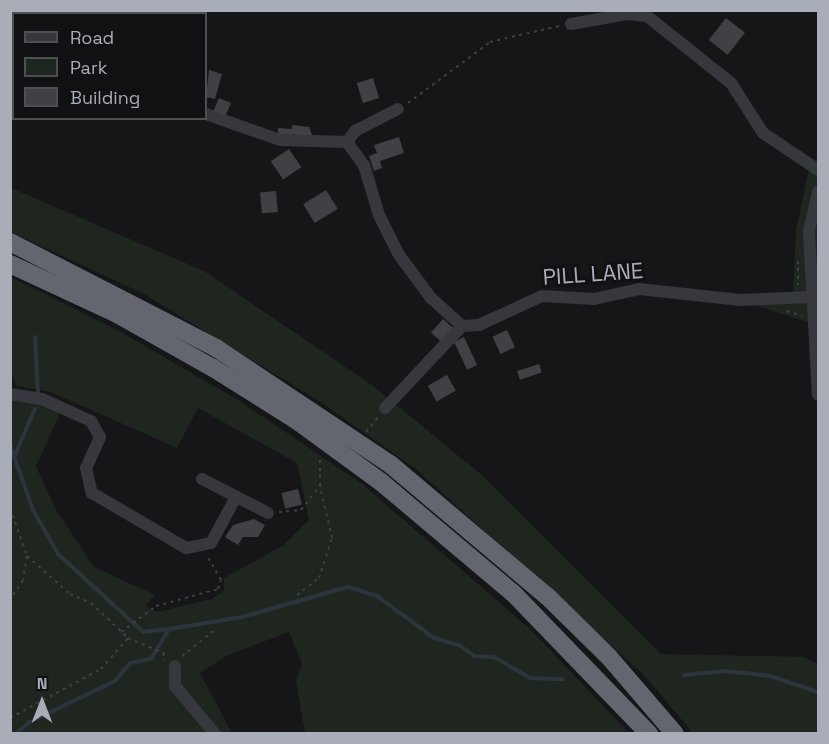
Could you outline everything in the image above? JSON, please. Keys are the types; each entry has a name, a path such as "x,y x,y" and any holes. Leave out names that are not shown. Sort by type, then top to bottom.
{"highway":[{"path":"10,242 216,348 390,464 547,596 609,657 675,734"},
{"path":"10,264 117,314 213,368 363,469 513,593 649,734"}],"street":[{"path":"571,24 584,16 628,14 647,16 731,82 764,133 819,170"},
{"path":"347,142 355,131 398,109"},
{"path":"207,114 280,140 347,142"},
{"path":"347,142 364,165 378,215 399,255 431,298 462,326 385,408"},
{"path":"819,192 810,231 819,395"},
{"name":"PILL LANE","path":"462,326 479,325 542,296 594,299 639,289 740,300 812,297"},
{"path":"10,394 55,403 91,420 100,437 86,468 92,493 172,541 204,548 211,543 236,497"},
{"path":"202,479 268,513"},
{"path":"175,666 175,686 215,734"}],"path":[{"path":"398,109 490,42 571,24"},
{"path":"365,433 385,408"},
{"path":"297,595 319,578 327,563 332,538 320,486 321,453"},
{"path":"268,513 301,510 320,486"},
{"path":"10,508 27,556 70,594 91,603 128,638 164,653"},
{"path":"121,632 156,606 218,589 221,580 204,548"},
{"path":"10,600 22,580 27,556"},
{"path":"175,666 193,644 216,629"},
{"path":"10,717 101,669 128,638"}],"green space":[{"path":"818,156 818,395 813,324 740,300 793,297 796,230 808,174"},
{"path":"11,188 204,271 372,385 483,476 661,654 804,657 818,664 818,733 693,733 643,674 416,469 322,403 144,294 11,232"},
{"path":"11,277 119,331 238,400 361,483 531,630 629,733 305,733 296,680 302,664 289,632 228,655 200,673 232,733 11,733 11,394 63,407 36,466 55,508 94,567 155,595 146,606 157,612 212,599 224,591 224,578 284,545 309,520 297,463 198,408 177,448 51,392 17,386 11,373"}],"building":[{"path":"726,18 745,33 728,55 709,40"},
{"path":"209,70 222,74 215,99 207,97"},
{"path":"373,78 379,98 363,103 357,83"},
{"path":"219,98 231,103 225,117 213,112"},
{"path":"292,125 309,127 313,138 278,134 278,128 292,129"},
{"path":"399,137 404,153 380,161 382,168 374,171 369,156 377,153 374,145"},
{"path":"289,149 301,167 283,180 271,161"},
{"path":"326,190 338,209 315,223 303,204"},
{"path":"276,191 278,212 262,213 260,192"},
{"path":"443,319 454,329 442,342 431,332"},
{"path":"507,330 515,347 501,354 492,337"},
{"path":"464,337 477,365 467,370 454,342"},
{"path":"539,364 542,373 520,380 517,371"},
{"path":"447,375 456,391 436,401 428,386"},
{"path":"298,489 302,505 285,509 282,493"},
{"path":"254,519 265,525 258,537 243,537 238,545 225,537 233,525"}],"waterway":[{"path":"35,337 38,392"},
{"path":"15,455 35,409"},
{"path":"10,445 33,510 58,554 143,632 167,629"},
{"path":"16,734 30,722 115,681 130,663 151,659 169,629 242,617 348,587 377,596 434,638 459,645 474,656 494,657 530,678 563,679"},
{"path":"684,675 726,671 770,676 818,692"}]}
